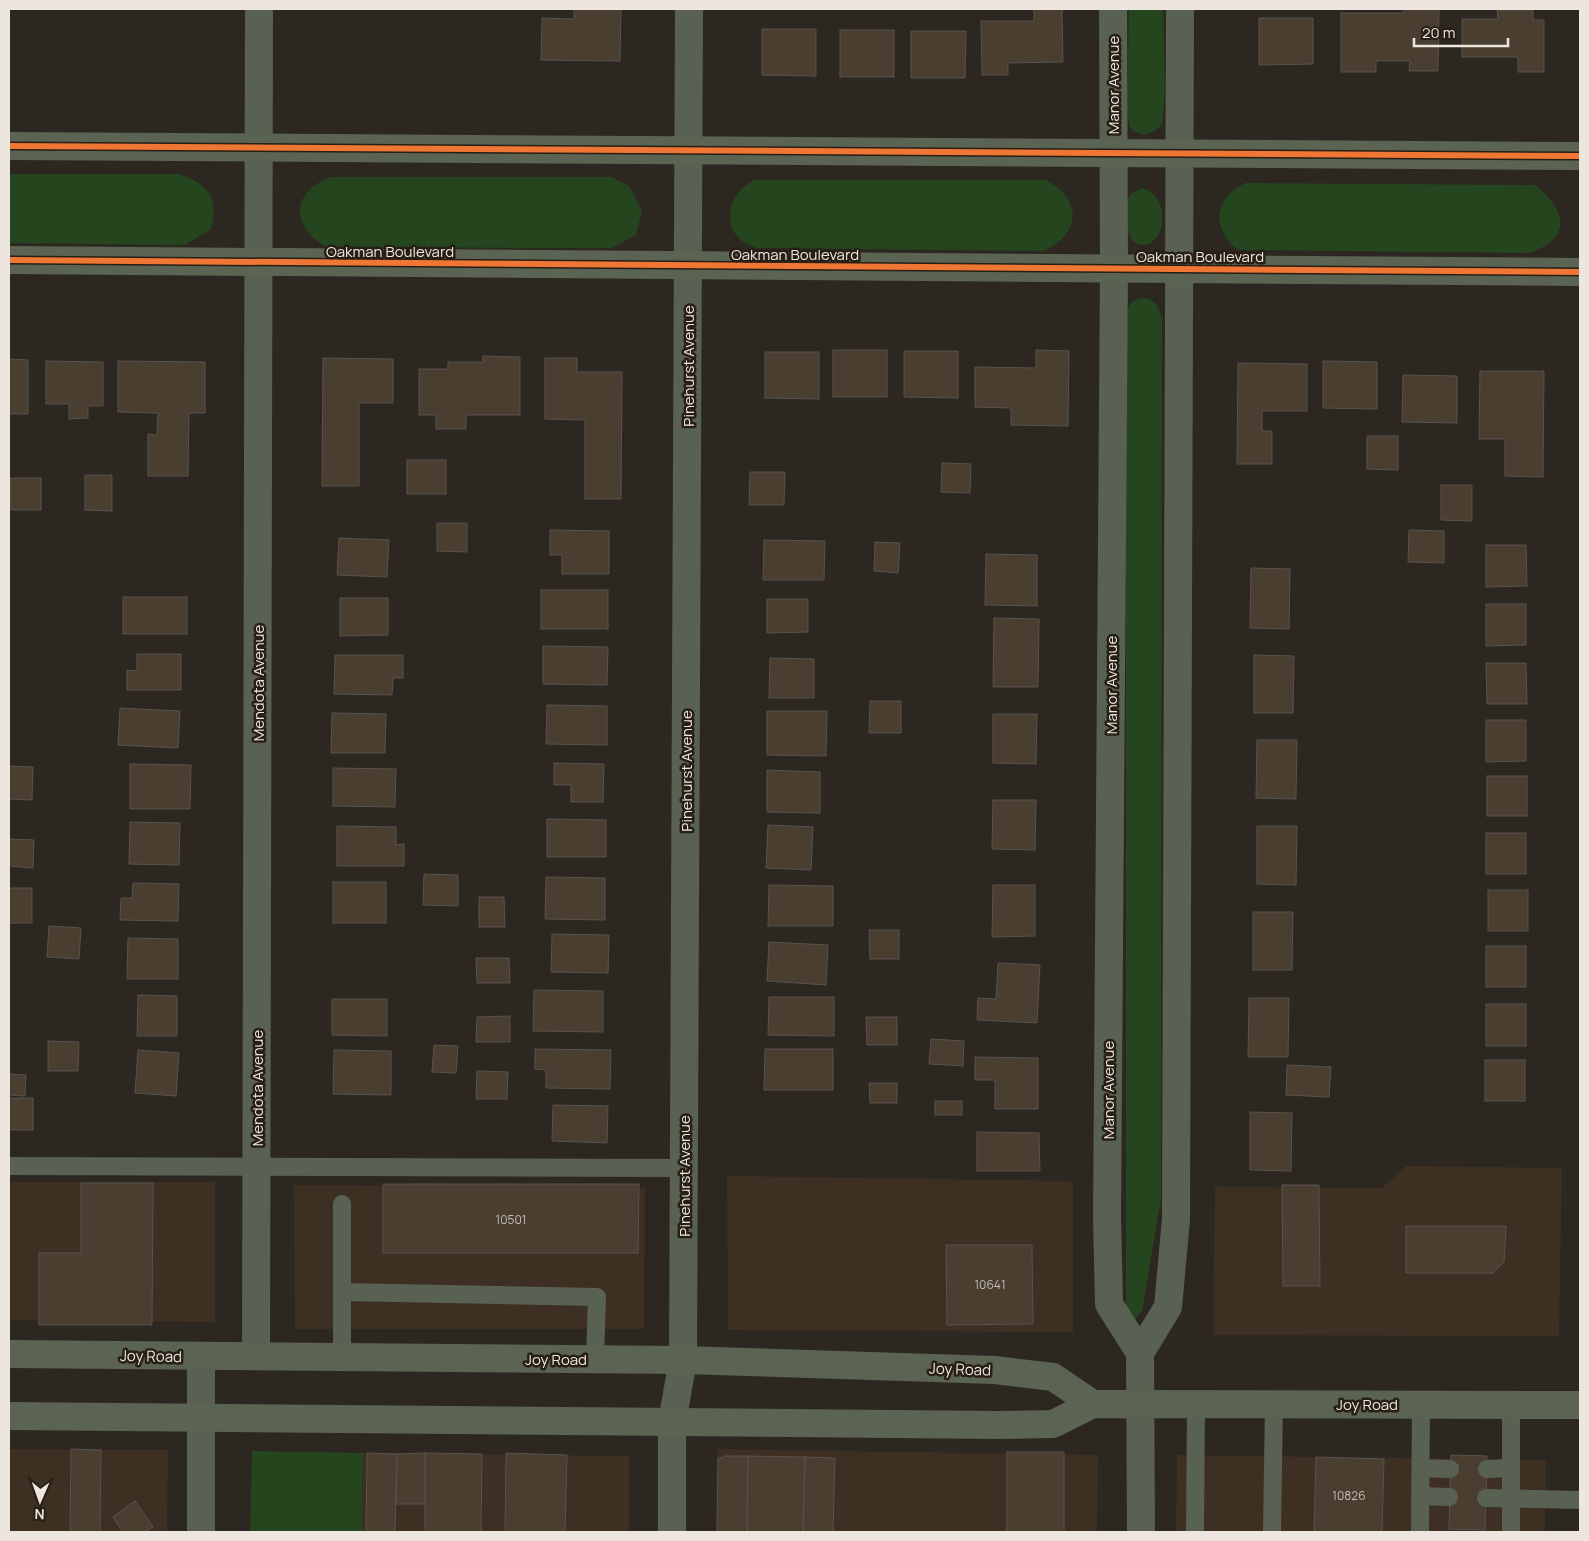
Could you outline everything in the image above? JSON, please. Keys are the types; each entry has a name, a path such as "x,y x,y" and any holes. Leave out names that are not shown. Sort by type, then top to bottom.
{"street":[{"name":"Mendota Avenue","path":"256,1356 259,9"},
{"name":"Pinehurst Avenue","path":"672,1532 672,1422 683,1360 689,9"},
{"name":"Manor Avenue","path":"1113,9 1114,268 1109,1304 1140,1353"},
{"path":"1140,1532 1140,1353 1168,1307 1176,1219 1180,9"},
{"path":"9,146 1580,156"},
{"name":"Oakman Boulevard","path":"9,260 1580,272"},
{"name":"Joy Road","path":"9,1354 683,1360 996,1370 1053,1377 1094,1404"},
{"path":"201,1357 201,1532"},
{"name":"Joy Road","path":"9,1416 1053,1424 1094,1404 1580,1405"}],"lane":[{"path":"9,1166 684,1168"},
{"path":"342,1204 342,1357"},
{"path":"342,1292 597,1297 595,1359"},
{"path":"1195,1532 1196,1404"},
{"path":"1272,1532 1274,1404"},
{"path":"1420,1532 1421,1404"},
{"path":"1511,1405 1511,1532"},
{"path":"1421,1468 1450,1469"},
{"path":"1487,1469 1511,1468"},
{"path":"1420,1496 1449,1497"},
{"path":"1486,1498 1580,1500"}],"shaded area":[{"path":"1406,1166 1562,1168 1559,1336 1213,1335 1215,1187 1382,1188"},
{"path":"727,1176 1073,1181 1073,1332 728,1330"},
{"path":"9,1182 215,1182 215,1322 9,1320"},
{"path":"294,1185 645,1188 644,1329 295,1329"},
{"path":"9,1449 168,1450 167,1532 9,1532"},
{"path":"717,1449 1098,1455 1097,1532 716,1532"},
{"path":"363,1453 629,1456 629,1532 362,1532"},
{"path":"1177,1455 1546,1460 1545,1532 1176,1532"}],"green space":[{"path":"1129,9 1163,9 1165,90 1162,124 1155,131 1144,135 1134,132 1130,127 1127,110"},
{"path":"9,174 178,174 197,182 209,193 214,209 211,229 185,245 9,243"},
{"path":"331,177 611,177 629,186 642,211 636,235 612,248 326,247 314,239 306,229 301,220 300,210 302,200 308,191 318,183"},
{"path":"754,180 1046,180 1065,194 1072,209 1073,218 1068,232 1063,238 1043,251 756,248 744,242 735,233 731,225 730,216 734,199 746,185"},
{"path":"1246,183 1536,185 1554,204 1559,214 1560,223 1558,232 1553,240 1529,253 1239,250 1223,233 1220,224 1220,214 1227,196"},
{"path":"1141,188 1151,192 1157,200 1161,209 1162,219 1161,229 1157,237 1150,243 1141,245 1135,243 1128,231 1126,206 1131,194"},
{"path":"1140,298 1150,300 1156,305 1162,322 1161,1199 1142,1311 1135,1319 1129,1318 1126,1305 1126,324 1127,311 1130,305"},
{"path":"252,1451 363,1453 362,1532 250,1532"}],"building":[{"path":"574,9 621,9 620,61 541,60 542,18 574,19"},
{"path":"1034,9 1062,9 1063,62 1008,63 1008,75 982,75 981,21 1034,21"},
{"path":"1404,9 1439,9 1438,71 1409,71 1410,61 1376,61 1376,72 1341,72 1341,13 1404,13"},
{"path":"1497,10 1533,10 1533,20 1544,20 1544,72 1518,72 1518,57 1462,57 1462,19 1498,19"},
{"path":"1259,18 1313,18 1313,64 1259,65"},
{"path":"762,29 816,29 816,76 762,75"},
{"path":"840,30 894,30 894,77 840,77"},
{"path":"911,31 966,31 965,78 911,78"},
{"path":"833,350 887,350 887,397 833,397"},
{"path":"1036,350 1069,351 1068,426 1011,425 1011,408 975,407 975,367 1036,368"},
{"path":"904,351 958,351 958,398 904,397"},
{"path":"765,352 819,352 819,399 765,398"},
{"path":"483,356 520,357 520,415 466,415 466,429 436,429 436,415 419,415 419,369 448,369 448,362 483,362"},
{"path":"323,358 393,359 393,403 359,403 359,486 322,486"},
{"path":"545,358 577,358 577,372 622,372 621,499 585,499 585,420 545,419"},
{"path":"9,359 28,360 28,414 9,414"},
{"path":"46,361 103,362 103,406 88,406 88,418 69,419 69,404 46,404"},
{"path":"118,361 205,362 205,413 189,413 188,476 148,476 148,434 157,435 158,413 118,412"},
{"path":"1323,361 1377,362 1377,409 1323,408"},
{"path":"1238,363 1307,364 1307,411 1262,411 1262,431 1272,431 1272,464 1237,464"},
{"path":"1480,371 1544,371 1543,477 1505,476 1505,439 1479,439"},
{"path":"1403,375 1457,376 1457,423 1402,422"},
{"path":"1367,436 1398,436 1398,470 1367,469"},
{"path":"407,460 446,460 446,494 407,494"},
{"path":"942,463 971,464 970,493 941,492"},
{"path":"750,472 785,472 784,505 749,505"},
{"path":"85,475 112,475 112,511 85,510"},
{"path":"10,478 41,478 41,510 10,510"},
{"path":"1441,485 1472,485 1472,521 1441,520"},
{"path":"437,523 467,523 467,552 437,551"},
{"path":"550,530 609,531 609,574 562,574 562,555 550,555"},
{"path":"1409,530 1444,531 1444,563 1408,562"},
{"path":"339,538 389,540 387,577 337,575"},
{"path":"764,540 825,541 824,580 763,580"},
{"path":"875,542 900,543 898,573 874,571"},
{"path":"1486,545 1526,545 1527,586 1486,587"},
{"path":"986,554 1037,555 1037,606 985,605"},
{"path":"1251,568 1290,569 1289,629 1250,628"},
{"path":"541,590 608,590 608,629 541,629"},
{"path":"123,597 187,597 187,634 123,634"},
{"path":"340,598 388,598 388,635 340,636"},
{"path":"767,599 808,599 808,632 767,633"},
{"path":"1486,604 1526,604 1526,645 1486,646"},
{"path":"994,618 1039,619 1038,687 993,687"},
{"path":"543,646 608,647 607,685 543,684"},
{"path":"137,654 181,654 181,690 127,690 127,670 137,671"},
{"path":"335,655 403,655 403,678 393,678 392,695 334,694"},
{"path":"1254,655 1294,656 1293,713 1254,713"},
{"path":"770,658 814,659 814,698 769,698"},
{"path":"1486,663 1526,663 1527,704 1487,704"},
{"path":"870,701 901,701 901,733 869,733"},
{"path":"547,705 607,706 607,745 546,744"},
{"path":"120,708 180,711 178,748 118,745"},
{"path":"767,711 827,711 826,756 767,755"},
{"path":"332,713 386,714 385,753 331,753"},
{"path":"993,714 1037,714 1036,764 993,763"},
{"path":"1486,720 1526,720 1526,761 1486,762"},
{"path":"1257,740 1297,740 1296,799 1256,798"},
{"path":"554,763 604,764 603,802 571,802 571,785 554,785"},
{"path":"130,764 191,765 190,809 130,809"},
{"path":"9,766 33,767 32,800 9,799"},
{"path":"333,768 396,769 395,807 333,806"},
{"path":"767,770 820,772 820,813 767,812"},
{"path":"1487,776 1527,776 1527,816 1487,816"},
{"path":"993,800 1036,800 1035,850 992,849"},
{"path":"547,819 606,820 606,857 547,857"},
{"path":"130,822 180,823 179,865 129,864"},
{"path":"768,825 813,827 811,870 766,868"},
{"path":"337,826 396,827 396,845 404,844 404,866 337,866"},
{"path":"1257,826 1297,826 1296,885 1257,884"},
{"path":"1486,833 1526,833 1526,874 1486,874"},
{"path":"9,839 34,840 33,868 9,866"},
{"path":"424,874 458,875 458,906 423,905"},
{"path":"546,877 605,878 605,920 545,919"},
{"path":"333,882 386,882 386,923 333,923"},
{"path":"133,883 179,884 178,921 120,920 121,898 132,898"},
{"path":"769,885 833,886 833,926 768,926"},
{"path":"993,885 1035,885 1035,936 992,937"},
{"path":"9,888 32,888 32,923 9,923"},
{"path":"1488,890 1528,890 1528,931 1488,931"},
{"path":"479,897 504,897 505,927 479,927"},
{"path":"1253,912 1293,912 1292,970 1253,970"},
{"path":"49,926 81,928 79,959 47,957"},
{"path":"869,930 899,930 899,959 870,959"},
{"path":"552,934 609,935 608,973 551,972"},
{"path":"128,938 178,939 178,979 127,979"},
{"path":"769,942 828,945 826,985 767,981"},
{"path":"1486,946 1526,946 1526,987 1486,987"},
{"path":"476,958 509,958 510,983 477,983"},
{"path":"998,963 1040,965 1037,1023 977,1020 978,998 996,999"},
{"path":"534,990 603,991 603,1032 533,1031"},
{"path":"138,995 177,996 177,1036 137,1036"},
{"path":"769,997 834,997 834,1036 768,1035"},
{"path":"1249,998 1289,998 1288,1057 1248,1057"},
{"path":"332,999 387,999 387,1036 332,1035"},
{"path":"1486,1004 1526,1004 1526,1046 1486,1046"},
{"path":"510,1016 510,1042 476,1042 477,1017"},
{"path":"866,1017 897,1017 897,1045 867,1045"},
{"path":"931,1039 964,1041 963,1066 929,1064"},
{"path":"48,1041 79,1042 78,1071 48,1071"},
{"path":"434,1045 458,1046 456,1073 432,1072"},
{"path":"535,1049 611,1050 610,1089 546,1088 546,1070 535,1069"},
{"path":"765,1049 833,1049 833,1090 764,1090"},
{"path":"138,1050 179,1053 176,1096 135,1093"},
{"path":"334,1050 391,1051 391,1095 333,1094"},
{"path":"975,1057 1038,1058 1038,1109 995,1109 995,1080 975,1080"},
{"path":"1485,1060 1525,1060 1525,1101 1485,1101"},
{"path":"1287,1065 1331,1067 1329,1097 1286,1095"},
{"path":"477,1071 508,1072 507,1099 476,1099"},
{"path":"9,1074 26,1075 25,1096 9,1095"},
{"path":"869,1083 897,1083 897,1103 870,1103"},
{"path":"9,1098 33,1098 33,1130 9,1130"},
{"path":"935,1101 962,1101 962,1115 935,1115"},
{"path":"553,1105 608,1106 607,1143 552,1141"},
{"path":"1250,1112 1292,1113 1291,1171 1250,1170"},
{"path":"977,1132 1039,1133 1040,1171 977,1171"},
{"path":"81,1183 153,1183 152,1325 39,1325 39,1253 81,1253"},
{"path":"383,1184 639,1184 638,1253 383,1253"},
{"path":"1282,1185 1319,1185 1320,1286 1283,1286"},
{"path":"1406,1226 1506,1226 1504,1262 1493,1273 1406,1273"},
{"path":"946,1245 1032,1245 1033,1324 947,1325"},
{"path":"71,1449 101,1450 100,1532 70,1532"},
{"path":"1007,1452 1064,1452 1064,1532 1007,1532"},
{"path":"367,1453 397,1454 395,1532 366,1532"},
{"path":"425,1453 482,1454 481,1532 425,1532"},
{"path":"425,1453 425,1504 396,1504 397,1454"},
{"path":"506,1453 567,1455 565,1532 505,1532"},
{"path":"1451,1455 1487,1456 1485,1530 1449,1529"},
{"path":"725,1456 748,1456 747,1532 717,1532 718,1459"},
{"path":"748,1456 805,1457 803,1532 747,1532"},
{"path":"805,1457 835,1458 833,1532 803,1532"},
{"path":"1316,1457 1384,1459 1382,1532 1314,1532"},
{"path":"135,1501 153,1527 145,1532 123,1532 113,1517"}],"cycle path":[{"path":"9,146 1580,156"},
{"path":"9,260 1580,272"}]}
